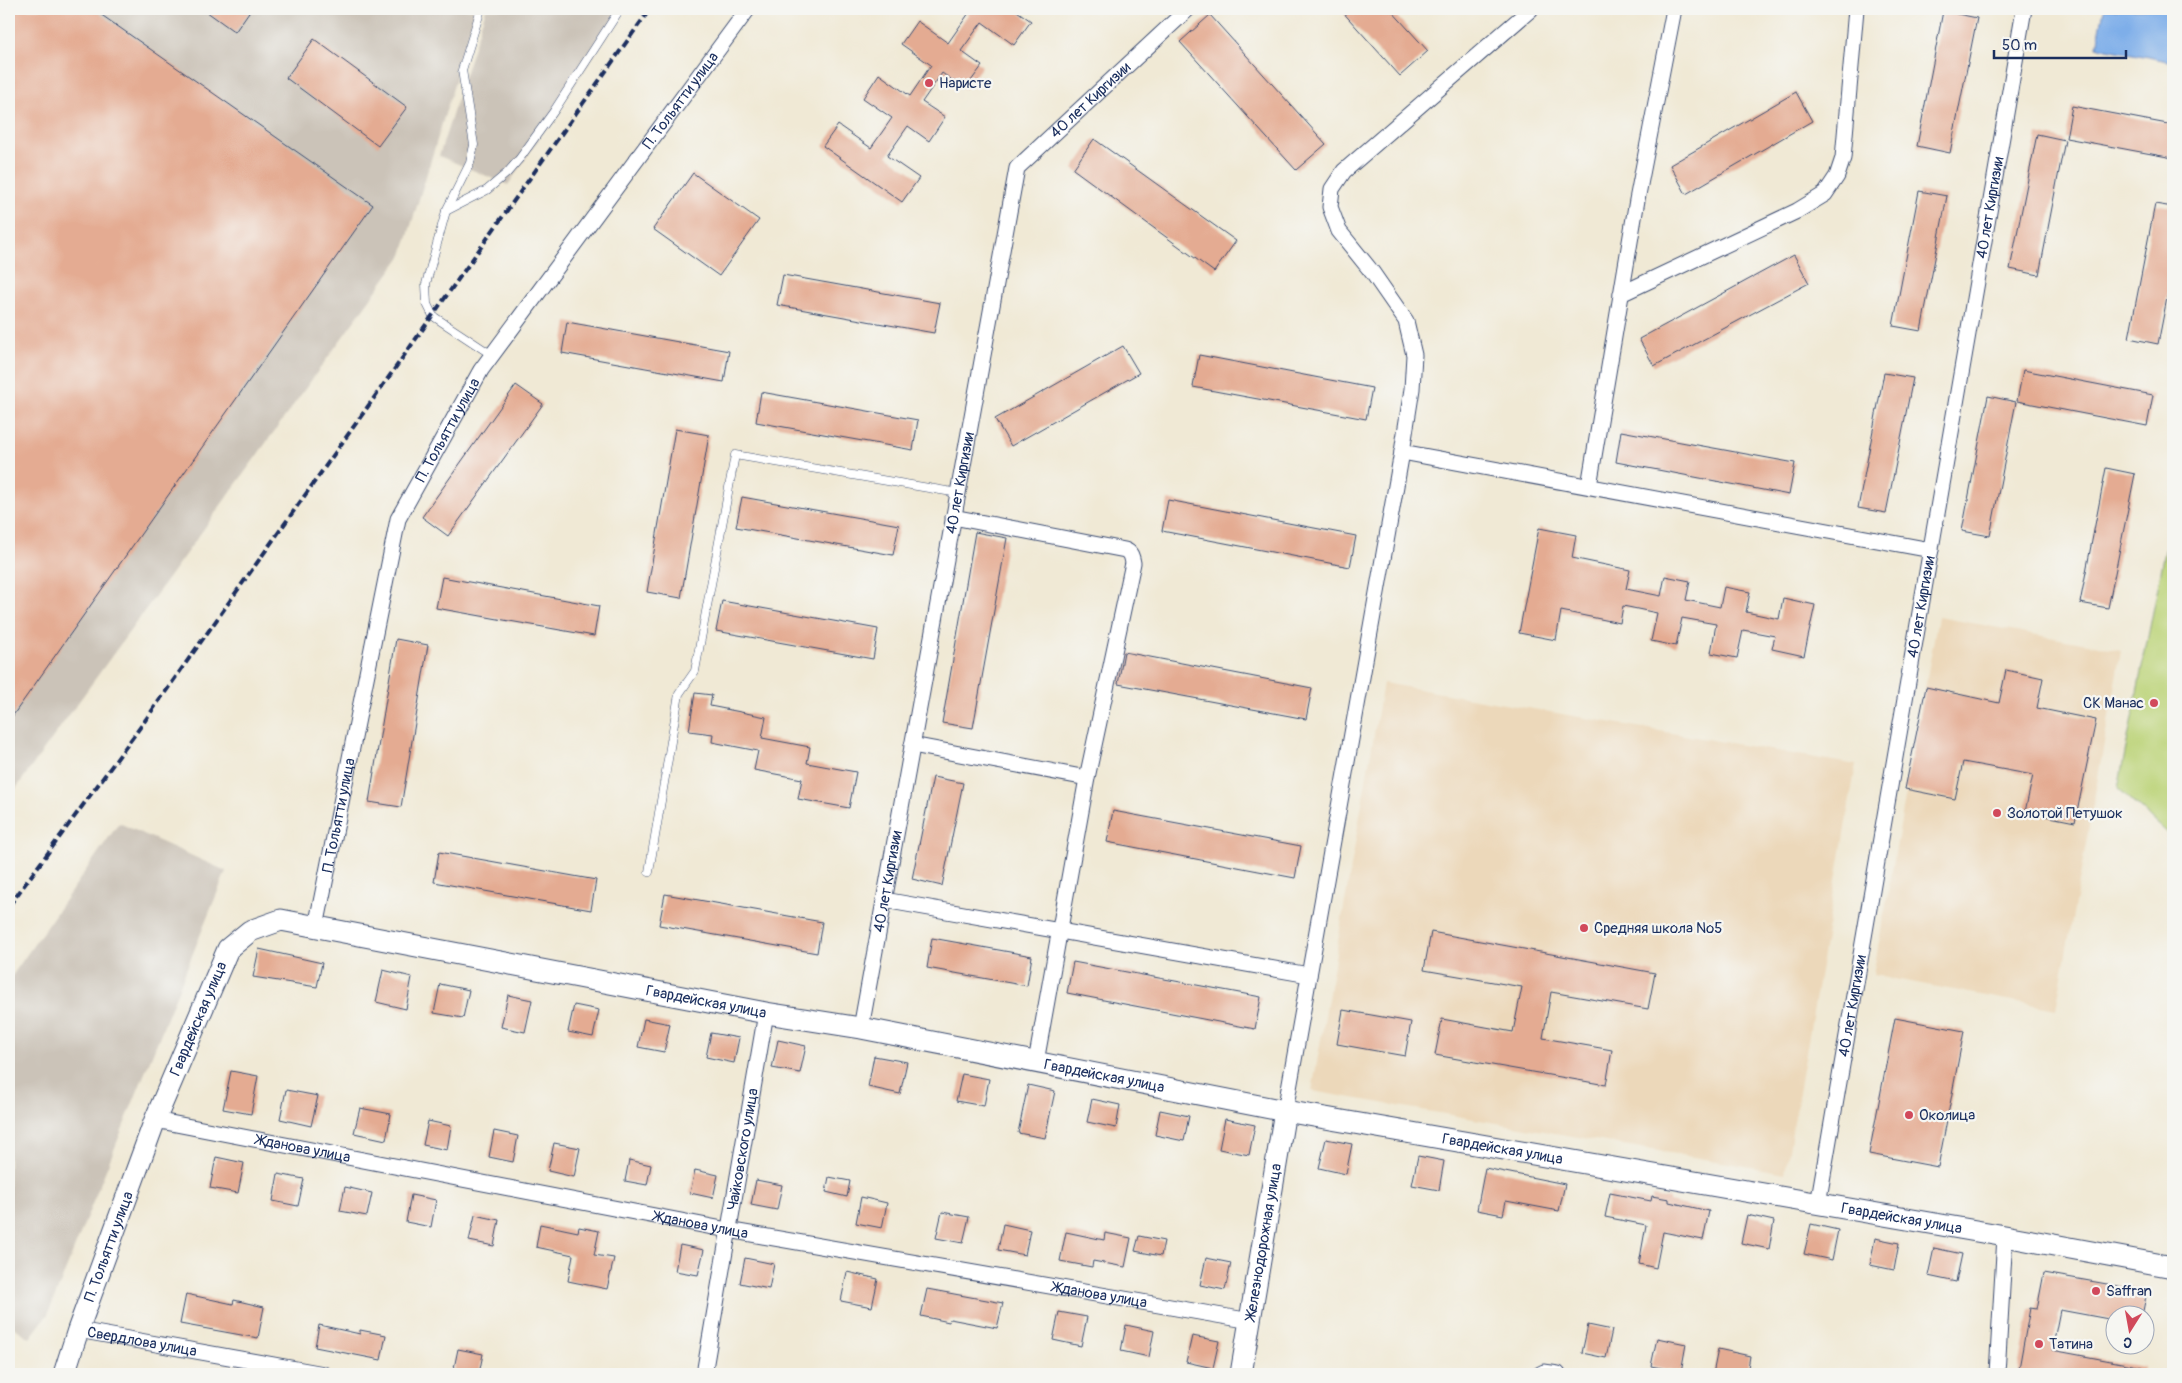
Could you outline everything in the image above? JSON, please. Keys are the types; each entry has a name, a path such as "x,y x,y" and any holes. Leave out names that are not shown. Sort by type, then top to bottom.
{"street":[{"name":"П. Тольятти улица","path":"316,927 398,519 481,370 748,9"},
{"name":"40 лет Киргизии","path":"861,1028 1017,168 1188,9"},
{"path":"1285,1111 1402,452 1412,389 1414,355 1406,321 1372,272 1339,231 1330,207 1332,189 1344,171 1531,9"},
{"path":"1589,486 1637,200 1674,9"},
{"path":"1621,294 1797,211 1825,194 1837,176 1843,158 1856,9"},
{"name":"40 лет Киргизии","path":"1818,1204 2024,9"},
{"path":"1402,452 1931,550"},
{"path":"953,517 1125,550 1130,553 1133,563 1087,778 1036,1062"},
{"path":"912,745 1087,778"},
{"path":"884,900 1309,976"},
{"name":"Гвардейская улица","path":"155,1120 228,949 250,931 281,920 766,1013 861,1028 1285,1111 2173,1267"},
{"name":"Чайковского улица","path":"704,1374 766,1013"},
{"name":"Железнодорожная улица","path":"1241,1374 1285,1111"},
{"name":"П. Тольятти улица","path":"64,1374 78,1330 155,1120"},
{"name":"Жданова улица","path":"155,1120 728,1230 1251,1321"},
{"path":"1996,1374 2005,1236"},
{"name":"Свердлова улица","path":"78,1330 324,1374"},
{"path":"1540,1374 1544,1372 1558,1374"}],"lane":[{"path":"480,9 462,70 474,146 470,162 446,211 426,284 427,304 433,316 492,355"},
{"path":"446,211 487,190 507,174 554,111 620,9"},
{"path":"649,872 679,694 695,671 735,455 958,492"}],"shaded area":[{"path":"9,9 477,9 402,255 9,798"},
{"path":"486,9 625,9 508,185 439,156"},
{"name":"Золотой Петушок","path":"1938,617 2121,650 2056,1009 1873,975"},
{"name":"Средняя школа №5","path":"1383,683 1856,765 1785,1173 1312,1091"},
{"path":"119,823 226,871 48,1314 30,1338 9,1324 9,980"}],"green space":[{"name":"СК Манас","path":"2173,511 2173,838 2118,788"}],"water":[{"path":"2104,9 2173,9 2173,62 2097,47"}],"building":[{"path":"9,9 93,9 373,205 9,721"},
{"path":"203,9 251,9 235,32"},
{"path":"962,9 1014,9 1031,21 1014,45 982,22 961,51 982,66 965,89 942,73 922,102 945,117 929,141 908,126 887,156 919,178 902,202 823,146 838,125 871,148 892,118 863,98 879,74 910,96 931,65 901,44 917,21 948,43 969,13"},
{"path":"1340,9 1390,9 1428,51 1400,76"},
{"path":"1943,11 1977,18 1950,153 1917,146"},
{"path":"1210,15 1326,144 1296,170 1180,42"},
{"path":"314,39 407,107 378,146 286,78"},
{"path":"1796,92 1812,121 1686,194 1670,165"},
{"path":"2072,106 2173,125 2173,158 2066,138"},
{"path":"2037,134 2065,140 2039,275 2010,269"},
{"path":"1094,139 1236,241 1214,272 1073,169"},
{"path":"693,173 759,220 719,276 653,229"},
{"path":"1919,191 1947,196 1921,331 1893,326"},
{"path":"2155,204 2173,207 2173,267 2158,344 2129,338"},
{"path":"1794,255 1809,283 1654,366 1639,339"},
{"path":"783,275 940,303 934,333 777,305"},
{"path":"567,322 729,351 724,382 562,353"},
{"path":"1123,346 1139,373 1011,446 995,419"},
{"path":"1199,355 1372,388 1366,419 1193,387"},
{"path":"2023,370 2153,395 2147,426 2017,401"},
{"path":"1884,373 1913,378 1886,513 1858,508"},
{"path":"516,385 543,404 448,536 422,517"},
{"path":"761,392 918,420 913,450 756,422"},
{"path":"1988,396 2016,402 1990,536 1962,531"},
{"path":"675,429 709,435 681,598 647,592"},
{"path":"1621,431 1795,463 1789,495 1616,462"},
{"path":"2106,468 2135,474 2108,608 2080,603"},
{"path":"742,497 899,525 893,555 736,527"},
{"path":"1168,500 1356,536 1350,567 1162,531"},
{"path":"1539,528 1576,535 1572,558 1630,570 1626,589 1661,596 1665,576 1690,581 1686,600 1720,607 1724,587 1750,592 1746,612 1779,619 1783,598 1815,605 1804,656 1772,649 1775,636 1743,630 1737,658 1711,653 1716,624 1682,618 1676,646 1651,641 1657,613 1623,606 1620,623 1561,611 1556,640 1519,633"},
{"path":"975,532 1007,538 973,728 942,723"},
{"path":"442,577 599,606 594,636 436,608"},
{"path":"722,601 878,629 873,659 716,631"},
{"path":"396,639 428,645 401,807 369,802"},
{"path":"1124,652 1312,688 1306,719 1118,684"},
{"path":"2006,670 2043,678 2037,708 2096,720 2075,822 2025,812 2033,775 1963,762 1955,799 1905,789 1926,687 1999,703"},
{"path":"695,693 712,695 710,706 766,717 762,738 810,747 807,763 856,772 849,808 798,799 802,779 754,770 758,751 712,742 713,734 689,731"},
{"path":"933,777 963,783 942,886 912,879"},
{"path":"1113,811 1301,846 1295,878 1107,842"},
{"path":"439,852 596,880 591,910 434,882"},
{"path":"665,894 822,922 817,953 659,925"},
{"path":"1431,932 1655,973 1648,1009 1551,992 1543,1038 1612,1050 1606,1085 1435,1055 1442,1019 1513,1032 1522,987 1424,970"},
{"path":"932,938 1032,956 1027,986 927,968"},
{"path":"259,949 322,963 317,987 253,977"},
{"path":"1073,962 1261,997 1255,1029 1067,993"},
{"path":"383,970 412,977 406,1009 376,1002"},
{"path":"440,984 469,990 463,1018 434,1013"},
{"path":"508,995 532,1000 525,1032 501,1027"},
{"path":"574,1005 599,1010 593,1037 568,1032"},
{"path":"1343,1010 1411,1022 1405,1056 1337,1044"},
{"path":"1895,1018 1964,1031 1938,1167 1869,1154"},
{"path":"644,1019 670,1024 664,1052 638,1047"},
{"path":"711,1033 739,1038 734,1063 706,1057"},
{"path":"778,1040 806,1046 800,1073 772,1068"},
{"path":"874,1056 907,1062 900,1094 868,1087"},
{"path":"231,1071 258,1076 251,1114 223,1109"},
{"path":"962,1074 989,1079 984,1106 956,1101"},
{"path":"1028,1085 1055,1091 1045,1138 1018,1133"},
{"path":"286,1090 318,1096 311,1126 280,1119"},
{"path":"1092,1099 1120,1105 1116,1128 1087,1122"},
{"path":"360,1108 391,1114 386,1140 354,1133"},
{"path":"1160,1110 1189,1116 1184,1141 1155,1135"},
{"path":"1225,1119 1255,1125 1249,1155 1219,1149"},
{"path":"428,1121 451,1126 447,1150 423,1145"},
{"path":"494,1131 518,1136 513,1162 489,1157"},
{"path":"1326,1139 1352,1144 1346,1174 1319,1168"},
{"path":"554,1143 580,1148 574,1177 548,1171"},
{"path":"1418,1156 1444,1161 1439,1190 1412,1185"},
{"path":"216,1157 244,1163 238,1193 210,1188"},
{"path":"629,1160 651,1165 647,1185 625,1181"},
{"path":"1485,1168 1565,1184 1559,1211 1506,1201 1503,1215 1477,1210"},
{"path":"695,1170 718,1175 713,1198 690,1193"},
{"path":"278,1174 304,1179 298,1206 273,1201"},
{"path":"829,1177 850,1181 847,1197 826,1192"},
{"path":"756,1180 782,1185 777,1210 751,1205"},
{"path":"345,1187 372,1193 367,1216 340,1211"},
{"path":"1610,1193 1651,1201 1652,1196 1669,1199 1669,1202 1709,1211 1703,1240 1663,1232 1656,1268 1639,1264 1646,1225 1605,1217"},
{"path":"411,1195 436,1200 431,1227 406,1222"},
{"path":"861,1197 887,1203 882,1228 856,1223"},
{"path":"942,1212 969,1217 963,1243 936,1238"},
{"path":"475,1215 499,1220 494,1246 469,1241"},
{"path":"1747,1215 1774,1221 1769,1249 1741,1243"},
{"path":"540,1224 578,1232 579,1227 599,1231 594,1255 614,1258 607,1289 568,1281 573,1255 536,1247"},
{"path":"1003,1224 1030,1230 1025,1255 998,1250"},
{"path":"1811,1224 1838,1230 1832,1260 1804,1254"},
{"path":"1066,1232 1104,1240 1105,1233 1131,1238 1125,1267 1093,1261 1092,1267 1060,1261"},
{"path":"1139,1236 1164,1241 1161,1256 1135,1251"},
{"path":"1875,1238 1899,1243 1894,1270 1870,1265"},
{"path":"680,1245 704,1250 698,1275 675,1271"},
{"path":"1934,1248 1962,1254 1956,1282 1928,1276"},
{"path":"745,1258 774,1264 769,1289 740,1283"},
{"path":"1206,1258 1231,1263 1225,1290 1200,1285"},
{"path":"847,1272 878,1279 872,1307 841,1301"},
{"path":"2044,1273 2147,1291 2144,1306 2104,1306 2104,1318 2060,1310 2052,1350 2143,1367 2142,1374 2018,1374 2030,1308 2037,1309"},
{"path":"927,1289 1003,1303 997,1328 950,1319 949,1322 921,1316"},
{"path":"186,1294 233,1304 234,1300 264,1307 258,1338 180,1324"},
{"path":"1059,1312 1087,1317 1081,1346 1053,1340"},
{"path":"319,1325 360,1334 360,1330 386,1335 381,1360 315,1347"},
{"path":"1126,1325 1154,1331 1149,1357 1121,1351"},
{"path":"1588,1325 1612,1330 1606,1358 1582,1353"},
{"path":"1192,1336 1219,1341 1213,1368 1186,1362"},
{"path":"1657,1338 1686,1344 1681,1372 1651,1366"},
{"path":"458,1349 483,1354 479,1374 453,1373"},
{"path":"1718,1349 1750,1356 1747,1374 1713,1374"}],"railway":[{"path":"9,906 144,722 650,9"}],"place":[{"name":"Наристе","path":"929,83"},
{"name":"СК Манас","path":"2154,703"},
{"name":"Золотой Петушок","path":"1997,813"},
{"name":"Средняя школа №5","path":"1584,928"},
{"name":"Околица","path":"1909,1115"},
{"name":"Saffran","path":"2096,1291"},
{"name":"Татина","path":"2039,1344"}]}
